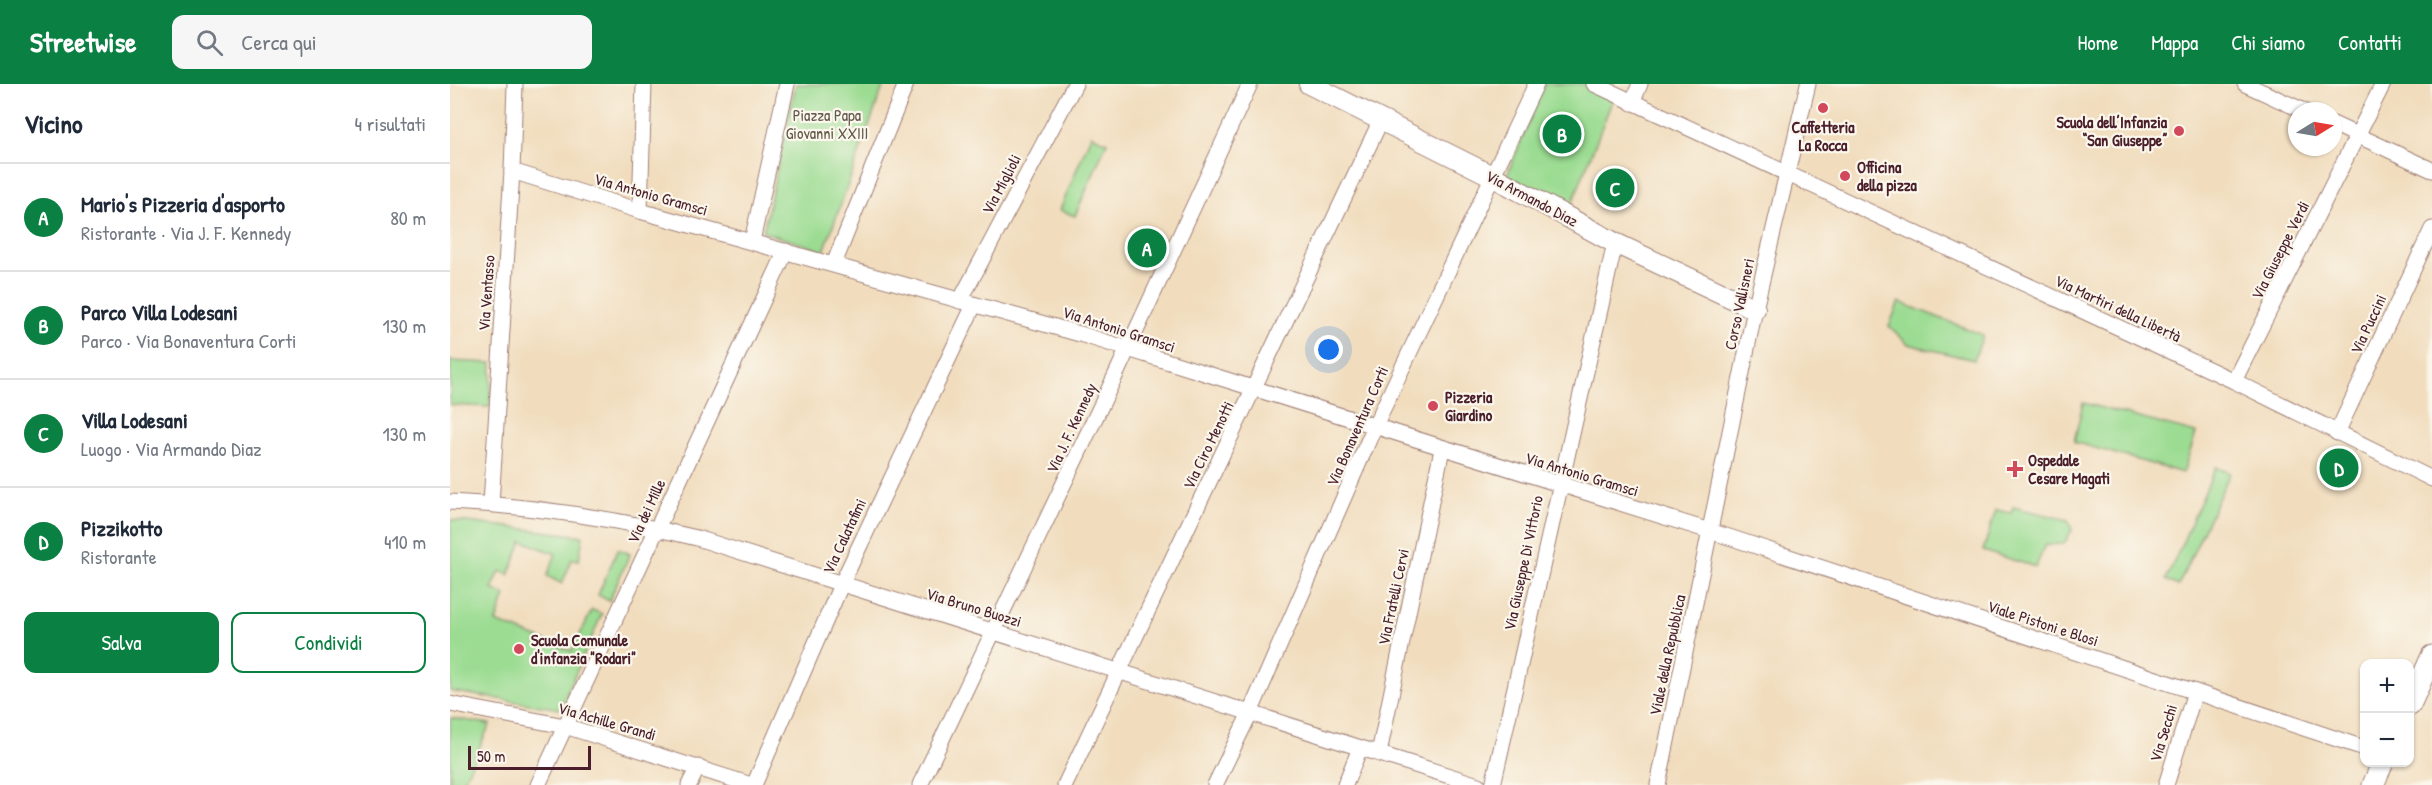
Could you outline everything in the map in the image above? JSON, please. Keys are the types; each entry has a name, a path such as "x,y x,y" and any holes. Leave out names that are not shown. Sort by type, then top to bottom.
{"main road":[{"path":"2414,694 2432,656"},
{"path":"2373,785 2381,767"}],"street":[{"name":"Via Ventasso","path":"491,504 512,171 515,84"},
{"path":"639,211 644,84"},
{"path":"752,241 787,84"},
{"path":"834,264 906,84"},
{"name":"Via Miglioli","path":"967,303 1075,84"},
{"name":"Via J. F. Kennedy","path":"920,785 1127,351 1250,84"},
{"name":"Via Armando Diaz","path":"1309,84 1494,177 1615,243 1755,309"},
{"name":"Via Bonaventura Corti","path":"1215,785 1250,713 1374,428 1536,84"},
{"name":"Via Martiri della Libertà","path":"1594,84 2234,381 2337,434 2432,479"},
{"path":"1632,103 1640,84"},
{"name":"Corso Vallisneri","path":"1711,532 1755,309 1808,84"},
{"name":"Via Giuseppe Verdi","path":"2234,381 2383,84"},
{"path":"2249,85 2288,103"},
{"name":"Via Ciro Menotti","path":"1065,785 1381,120"},
{"path":"2342,128 2432,170"},
{"name":"Via Antonio Gramsci","path":"512,171 639,211 1080,334 1127,351 1711,532"},
{"name":"Via Puccini","path":"2337,434 2432,229"},
{"name":"Via Giuseppe Di Vittorio","path":"1493,785 1558,486 1615,243"},
{"name":"Via dei Mille","path":"538,785 786,251"},
{"name":"Via Calatafimi","path":"753,785 967,303"},
{"name":"Via Fratelli Cervi","path":"1379,753 1442,449"},
{"name":"Via Bruno Buozzi","path":"450,502 491,504 658,529 697,538 1479,785"},
{"name":"Viale Pistoni e Blosi","path":"1711,532 2360,747"},
{"name":"Viale della Repubblica","path":"1658,785 1711,532"},
{"name":"Via Secchi","path":"2166,785 2195,692"},
{"name":"Via Achille Grandi","path":"450,704 565,726 753,785"},
{"path":"1345,785 1360,748"},
{"path":"689,785 698,767"}],"green space":[{"name":"Piazza Papa Giovanni XXIII","path":"796,84 884,84 824,251 763,232"},
{"path":"1545,84 1587,84 1614,96 1570,209 1507,175"},
{"path":"1091,135 1107,142 1075,216 1060,210"},
{"path":"1899,302 1983,335 1974,360 1908,344 1889,326"},
{"path":"450,361 492,363 490,407 450,405"},
{"path":"2083,403 2196,433 2183,473 2074,442"},
{"path":"2216,467 2230,473 2178,586 2166,580"},
{"path":"2013,507 2068,520 2072,530 2064,544 2045,545 2036,567 1983,551 1996,510 2011,513"},
{"name":"Scuola Comunale d'infanzia \"Rodari\"","path":"450,520 583,536 579,560 572,559 562,584 547,576 556,554 522,541 509,575 500,571 492,589 505,595 496,622 572,651 592,610 602,614 560,709 450,691"},
{"path":"618,549 630,554 609,601 598,595"},
{"path":"450,718 490,724 462,785 450,785"}],"place":[{"name":"Caffetteria La Rocca","path":"1823,108"},
{"name":"Scuola dell’Infanzia “San Giuseppe”","path":"2179,131"},
{"name":"Parco Villa Lodesani","path":"1562,134"},
{"name":"Officina della pizza","path":"1845,176"},
{"name":"Villa Lodesani","path":"1615,188"},
{"name":"Mario's Pizzeria d'asporto","path":"1147,248"},
{"name":"Pizzeria Giardino","path":"1433,406"},
{"name":"Pizzikotto","path":"2339,468"},
{"name":"Ospedale Cesare Magati","path":"2015,469"},
{"name":"Scuola Comunale d'infanzia \"Rodari\"","path":"519,649"}]}
